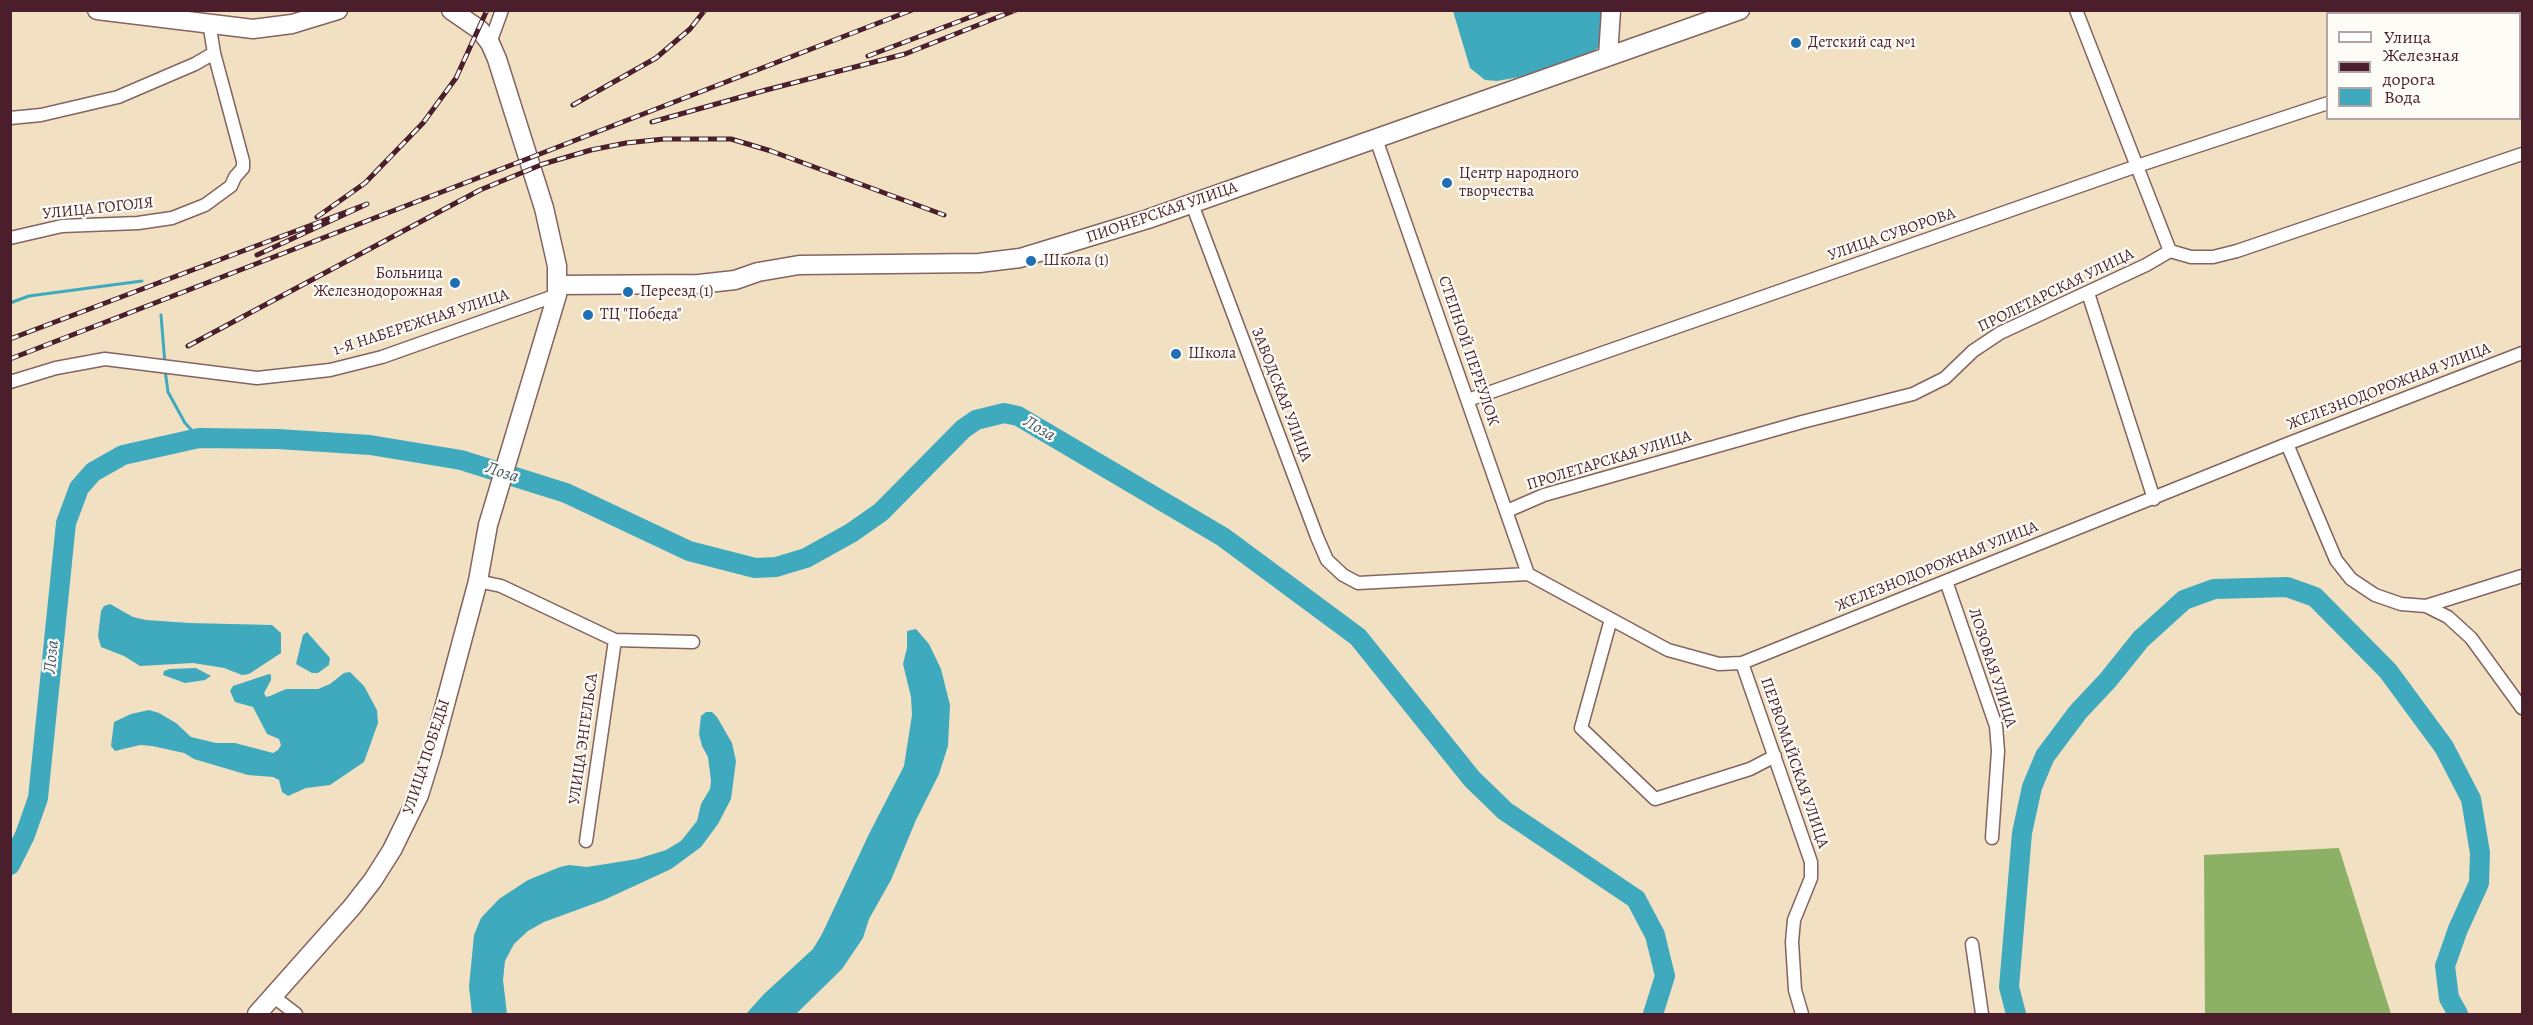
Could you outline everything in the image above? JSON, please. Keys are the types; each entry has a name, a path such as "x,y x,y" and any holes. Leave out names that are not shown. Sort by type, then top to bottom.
{"main road":[{"path":"97,10 209,16 254,29 269,28 338,10"},
{"path":"451,10 480,30 490,43 544,208 557,266 557,290"},
{"path":"1608,56 1611,10"},
{"name":"ПИОНЕРСКАЯ УЛИЦА","path":"557,290 699,284 735,280 778,268 820,263 979,263 1020,258 1066,246 1192,204 1740,10"},
{"name":"УЛИЦА ПОБЕДЫ","path":"257,1014 373,880 392,850 409,816 432,753 477,580 488,525 557,290"}],"street":[{"path":"490,43 502,10"},
{"path":"2076,10 2170,251 2191,257 2213,257 2236,251 2523,154"},
{"path":"10,118 41,115 118,97 195,64 214,53 209,16"},
{"name":"УЛИЦА ГОГОЛЯ","path":"10,238 62,226 138,223 172,218 205,205 231,186 243,168 240,141 214,53"},
{"name":"УЛИЦА СУВОРОВА","path":"1468,400 2137,166 2326,104"},
{"name":"СТЕПНОЙ ПЕРЕУЛОК","path":"1376,139 1528,573"},
{"name":"ЗАВОДСКАЯ УЛИЦА","path":"1192,204 1327,560 1343,575 1358,583 1528,573"},
{"name":"ПРОЛЕТАРСКАЯ УЛИЦА","path":"1507,511 1544,495 1802,422 1913,394 1945,378 1973,351 2001,333 2088,293 2170,251"},
{"name":"1-Я НАБЕРЕЖНАЯ УЛИЦА","path":"10,382 56,368 105,359 257,378 330,370 382,357 557,290"},
{"path":"2088,293 2154,499"},
{"name":"ЖЕЛЕЗНОДОРОЖНАЯ УЛИЦА","path":"1528,573 1668,650 1703,662 1742,663 2287,444 2523,353"},
{"path":"2287,444 2336,561 2351,579 2375,595 2402,604 2426,606 2448,617 2470,638 2523,708"},
{"path":"2426,606 2523,576"},
{"path":"477,580 501,586 615,640 693,642"},
{"name":"ЛОЗОВАЯ УЛИЦА","path":"1946,581 1996,726 1998,751 1992,837"},
{"path":"1611,619 1581,728 1655,800 1750,769 1775,756"},
{"name":"УЛИЦА ЭНГЕЛЬСА","path":"586,841 615,640"},
{"name":"ПЕРВОМАЙСКАЯ УЛИЦА","path":"1742,663 1811,862 1812,878 1794,920 1792,942 1794,979 1802,1014"},
{"path":"1972,944 1982,1014"},
{"path":"274,997 296,1014"}],"green space":[{"path":"2339,848 2391,1014 2205,1014 2204,855"}],"water":[{"path":"1453,11 1604,11 1601,40 1599,47 1594,51 1564,62 1547,72 1497,81 1485,80 1470,68"},
{"path":"110,604 133,617 146,620 272,625 281,633 281,653 249,674 242,675 224,668 193,663 140,666 124,656 101,647 98,636 101,611 104,606"},
{"path":"916,629 929,644 941,669 950,705 948,746 939,774 916,820 891,880 869,919 863,938 842,969 796,1014 746,1014 764,994 813,949 904,766 912,715 911,697 903,664 907,648 907,631"},
{"path":"307,632 330,658 329,665 318,673 312,673 296,664 303,635"},
{"path":"196,668 211,676 205,680 185,683 163,675 164,671 170,669"},
{"path":"350,672 364,686 377,710 378,723 364,762 330,785 306,788 288,796 282,792 279,780 273,777 248,775 194,759 184,753 152,746 140,745 115,751 111,746 114,722 131,714 149,710 176,723 191,737 216,743 235,743 273,753 281,745 279,739 267,734 253,707 235,702 230,691 233,686 269,674 271,680 264,693 266,697 286,689 318,689 330,684 344,673"},
{"path":"706,712 712,712 717,717 732,743 736,761 731,799 718,824 701,847 671,869 604,900 544,922 528,931 514,944 505,961 503,980 507,1014 472,1014 469,987 474,935 481,918 499,899 528,880 560,867 569,865 587,867 637,859 666,850 681,841 697,821 701,804 710,789 711,781 708,757 699,734 701,716"}],"waterway":[{"path":"10,303 29,296 142,281"},
{"path":"161,315 165,364"},
{"path":"165,370 168,392 185,423 199,438"},
{"name":"Лоза","path":"10,865 25,835 38,798 66,523 79,488 93,472 123,455 199,438 278,439 370,445 461,460 566,493 689,551 755,568 776,567 806,558 851,533 881,512 963,429 976,420 1004,413 1018,416 1223,537 1358,637 1472,779 1505,811 1636,899 1655,935 1665,976 1653,1014"},
{"path":"2016,1014 2009,987 2022,833 2032,787 2045,756 2078,712 2108,680 2141,639 2184,600 2214,589 2287,587 2315,597 2388,671 2444,747 2471,799 2480,853 2479,883 2458,929 2445,966 2449,998 2458,1014"}],"railway":[{"path":"317,217 365,183 423,123 456,78 487,10"},
{"path":"573,105 656,58 690,29 705,10"},
{"path":"10,359 912,10"},
{"path":"868,56 989,10"},
{"path":"652,122 905,54 1016,10"},
{"path":"188,346 480,190 543,164 626,143 664,139 731,139 771,151 944,215"},
{"path":"10,339 367,204 257,255"}],"place":[{"name":"Детский сад №1","path":"1796,43"},
{"name":"Центр народного творчества","path":"1447,183"},
{"name":"Школа (1)","path":"1031,261"},
{"name":"Больница Железнодорожная","path":"455,283"},
{"name":"Переезд (1)","path":"628,292"},
{"name":"ТЦ \"Победа\"","path":"588,315"},
{"name":"Школа","path":"1176,354"}]}
